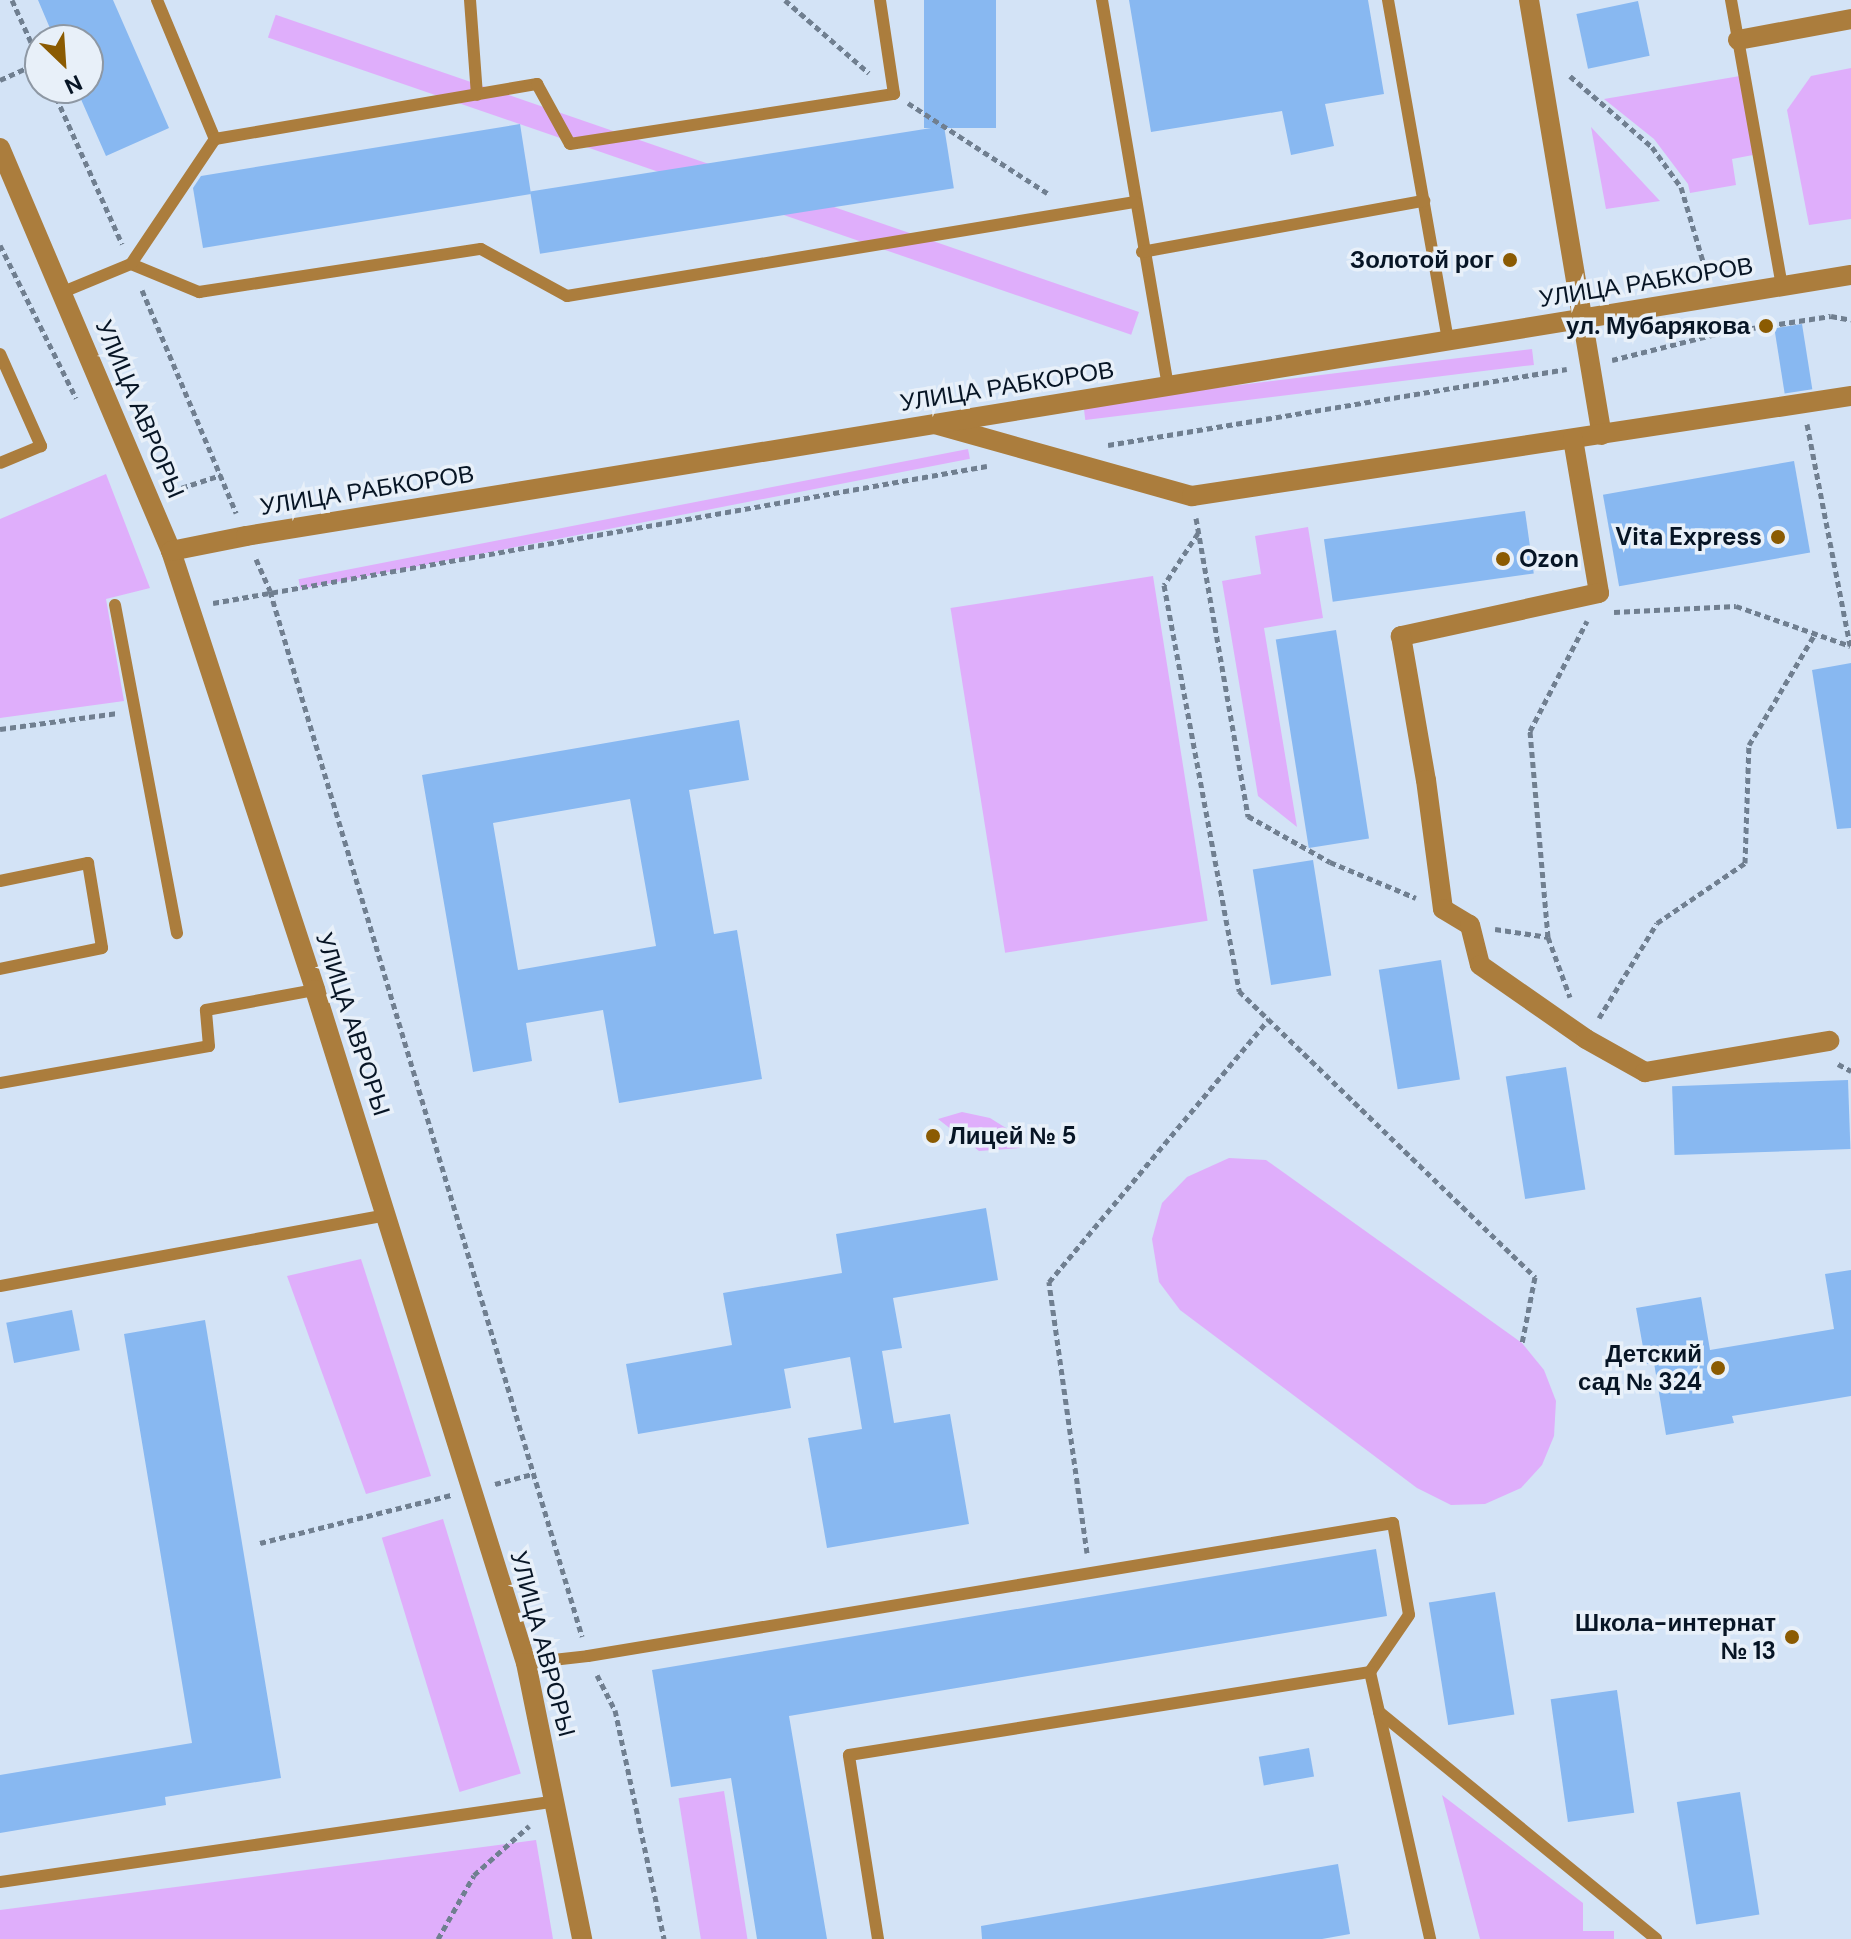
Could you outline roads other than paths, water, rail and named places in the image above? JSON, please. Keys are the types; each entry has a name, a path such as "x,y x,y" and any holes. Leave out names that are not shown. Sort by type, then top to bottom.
{"street":[{"path":"1529,0 1585,319 1602,435"},
{"path":"1738,40 1851,19"},
{"name":"УЛИЦА АВРОРЫ","path":"0,148 171,551 315,990 526,1663 557,1801 582,1939"},
{"name":"УЛИЦА РАБКОРОВ","path":"171,551 246,536 1851,275"},
{"path":"935,424 1192,496 1851,396"},
{"path":"1573,439 1599,593 1590,604 1401,636 1433,823 1443,909 1470,925 1480,965 1586,1039 1645,1072 1829,1041"}],"lane":[{"path":"157,0 215,139"},
{"path":"470,0 477,95"},
{"path":"63,292 131,264 215,139 537,84 570,144 894,94 880,0"},
{"path":"1102,0 1142,252 1168,386"},
{"path":"1388,0 1448,340"},
{"path":"1731,0 1782,286"},
{"path":"1142,252 1424,201"},
{"path":"131,264 199,292 481,249 567,296 1135,202"},
{"path":"0,354 41,446 0,463"},
{"path":"115,605 177,933"},
{"path":"0,881 88,863 102,948 0,969"},
{"path":"0,1083 209,1046 206,1010 315,990"},
{"path":"0,1286 386,1215"},
{"path":"526,1663 588,1656 1393,1523 1409,1615 1370,1672 849,1755 878,1939"},
{"path":"1370,1672 1430,1939"},
{"path":"1379,1712 1656,1939"},
{"path":"0,1882 557,1801"}],"place":[{"name":"Золотой рог","path":"1510,260"},
{"name":"ул. Мубарякова","path":"1766,326"},
{"name":"Vita Express","path":"1778,537"},
{"name":"Ozon","path":"1503,559"},
{"name":"Лицей № 5","path":"933,1136"},
{"name":"Детский сад № 324","path":"1718,1368"},
{"name":"Школа-интернат № 13","path":"1792,1637"}]}
